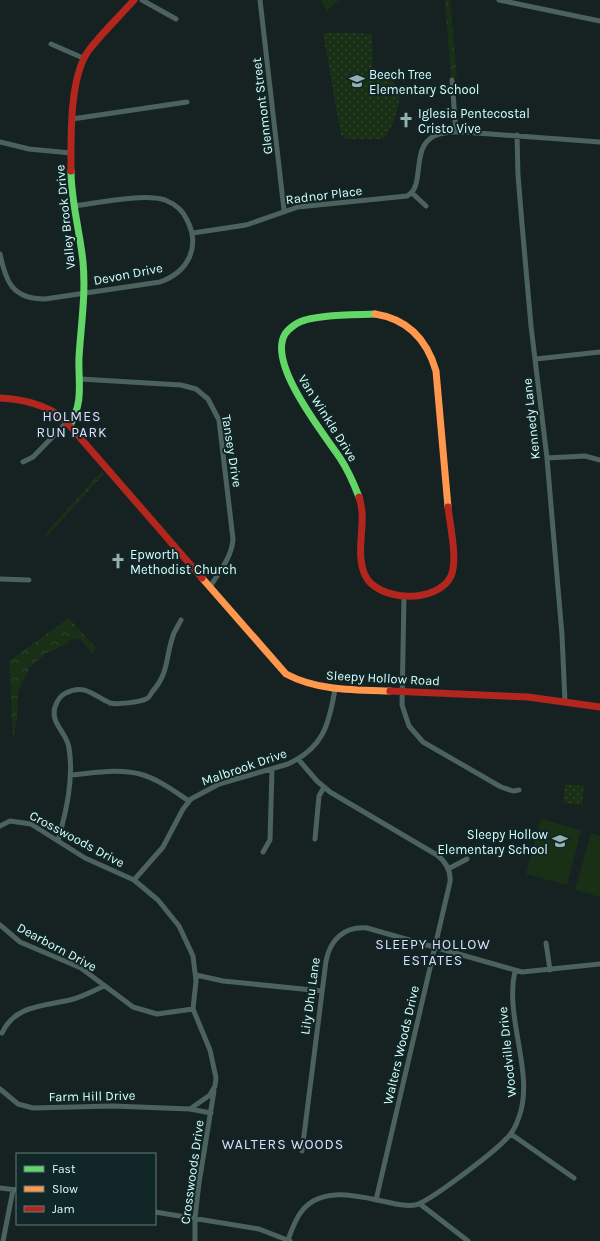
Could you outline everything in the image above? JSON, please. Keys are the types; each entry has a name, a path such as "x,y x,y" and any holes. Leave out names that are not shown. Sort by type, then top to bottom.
{"street":[{"name":"Valley Brook Drive","path":"23,462 33,457 69,424 78,406 80,379 79,358 84,294 82,256 74,206 71,153 72,120 77,74 83,58 96,40 134,0"},
{"path":"142,0 176,19"},
{"name":"Glenmont Street","path":"260,0 284,210"},
{"path":"499,0 600,21"},
{"path":"51,44 83,58"},
{"path":"452,80 456,132"},
{"path":"72,120 187,102"},
{"path":"426,206 412,193 415,187 421,152 426,142 437,135 456,132 517,135 600,142"},
{"name":"Kennedy Lane","path":"517,135 519,196 531,326 547,458 562,635 565,702"},
{"path":"0,142 29,149 71,153"},
{"name":"Radnor Place","path":"193,233 246,225 284,210 310,205 405,196 412,193"},
{"path":"74,206 139,198 157,198 172,204 182,211 193,233"},
{"name":"Devon Drive","path":"0,254 9,284 26,298 45,299 152,284 169,279 180,271 188,259 194,243 193,233"},
{"name":"Van Winkle Drive","path":"369,314 391,316 412,329 432,356 436,371 453,570 448,581 439,588 404,596 398,596 376,588 365,575 362,560 364,519 361,500 341,460 302,402 286,374 282,354 284,338 289,329 298,322 369,314"},
{"path":"536,359 600,352"},
{"name":"Tansey Drive","path":"80,379 181,384 196,389 211,402 220,424 233,539 229,556 210,587"},
{"name":"Sleepy Hollow Road","path":"0,398 34,402 53,411 69,424 273,661 286,674 306,684 335,689 528,697 600,707"},
{"path":"547,458 585,456 600,460"},
{"path":"0,579 29,580"},
{"path":"404,596 402,705 405,718 414,733 423,742 501,788 513,791 518,790"},
{"path":"58,842 71,775 67,740 56,724 54,715 58,700 68,692 82,688 111,704 127,703 147,699 158,686 166,670 174,633 181,620"},
{"name":"Malbrook Drive","path":"189,801 219,784 272,769 298,759 312,748 326,730 335,689"},
{"path":"298,759 324,787 437,855 444,861 448,869 467,859"},
{"path":"263,852 270,840 272,769"},
{"path":"71,775 118,771 131,772 149,777 189,801 163,847 134,880"},
{"path":"315,840 319,796 324,787"},
{"name":"Crosswoods Drive","path":"0,826 10,821 25,822 39,828 58,842 85,858 134,880 158,900 182,931 193,956 196,975 193,1009 211,1055 215,1070 215,1086 206,1100 190,1109"},
{"name":"Walters Woods Drive","path":"376,1200 450,882 448,869"},
{"name":"Dearborn Drive","path":"0,925 20,942 75,965 128,1004 150,1014 171,1014 193,1009"},
{"name":"Lily Dhu Lane","path":"302,1151 322,991 329,949 338,936 354,928 367,928 515,971 528,973 600,964"},
{"path":"546,943 550,970"},
{"name":"Woodville Drive","path":"420,1204 478,1162 511,1134 520,1115 524,1097 512,995 515,971"},
{"path":"196,975 219,981 322,991"},
{"path":"1,1034 12,1019 24,1010 40,1004 79,997 104,986"},
{"path":"211,1113 215,1086"},
{"name":"Farm Hill Drive","path":"0,1089 18,1104 33,1108 113,1106 190,1109"},
{"name":"Crosswoods Drive","path":"190,1109 211,1113 195,1218 195,1241"},
{"path":"511,1134 574,1178"},
{"path":"0,1188 15,1190 3,1241"},
{"path":"156,1212 259,1229 289,1240 302,1211 319,1198 337,1194 405,1205 420,1204 468,1241"}],"green space":[{"path":"320,0 339,0 327,11"},
{"path":"445,0 450,0 457,77 451,79"},
{"path":"323,33 362,33 372,35 373,71 377,76 387,72 399,94 395,118 389,131 383,139 348,139 341,135"},
{"path":"101,472 104,474 47,536 45,534"},
{"path":"69,618 96,648 93,654 80,639 69,640 69,643 47,653 30,667 18,692 17,720 13,739 9,661"},
{"path":"565,784 584,786 582,805 563,803"},
{"path":"541,819 581,830 567,885 526,874"},
{"path":"591,833 600,836 600,897 575,890"}],"traffic: fast":[{"path":"70,425 79,400 79,357 84,286 82,251 72,194 71,171"},
{"path":"359,497 351,477 343,463 311,416 290,380 284,363 282,347 285,334 295,325 303,321 322,317 375,314"}],"traffic: slow":[{"path":"375,314 387,317 406,326 421,341 432,360 436,371 448,507"},
{"path":"202,578 286,674 298,680 324,687 350,690 390,691"}],"traffic: jam":[{"path":"71,171 72,108 82,62 94,44 134,0"},
{"path":"0,398 33,403 49,409 63,418 202,578"},
{"path":"359,497 362,516 361,556 365,575 372,584 394,595 421,595 434,591 444,585 451,576 454,552 448,507"},
{"path":"390,691 528,697 600,707"}],"place":[{"name":"Beech Tree Elementary School","path":"357,81"},
{"name":"Iglesia Pentecostal Cristo Vive","path":"406,120"},
{"name":"Epworth Methodist Church","path":"118,561"},
{"name":"Sleepy Hollow Elementary School","path":"560,841"}],"district":[{"name":"HOLMES RUN PARK","path":"72,424"},
{"name":"SLEEPY HOLLOW ESTATES","path":"433,952"},
{"name":"WALTERS WOODS","path":"283,1144"}]}
